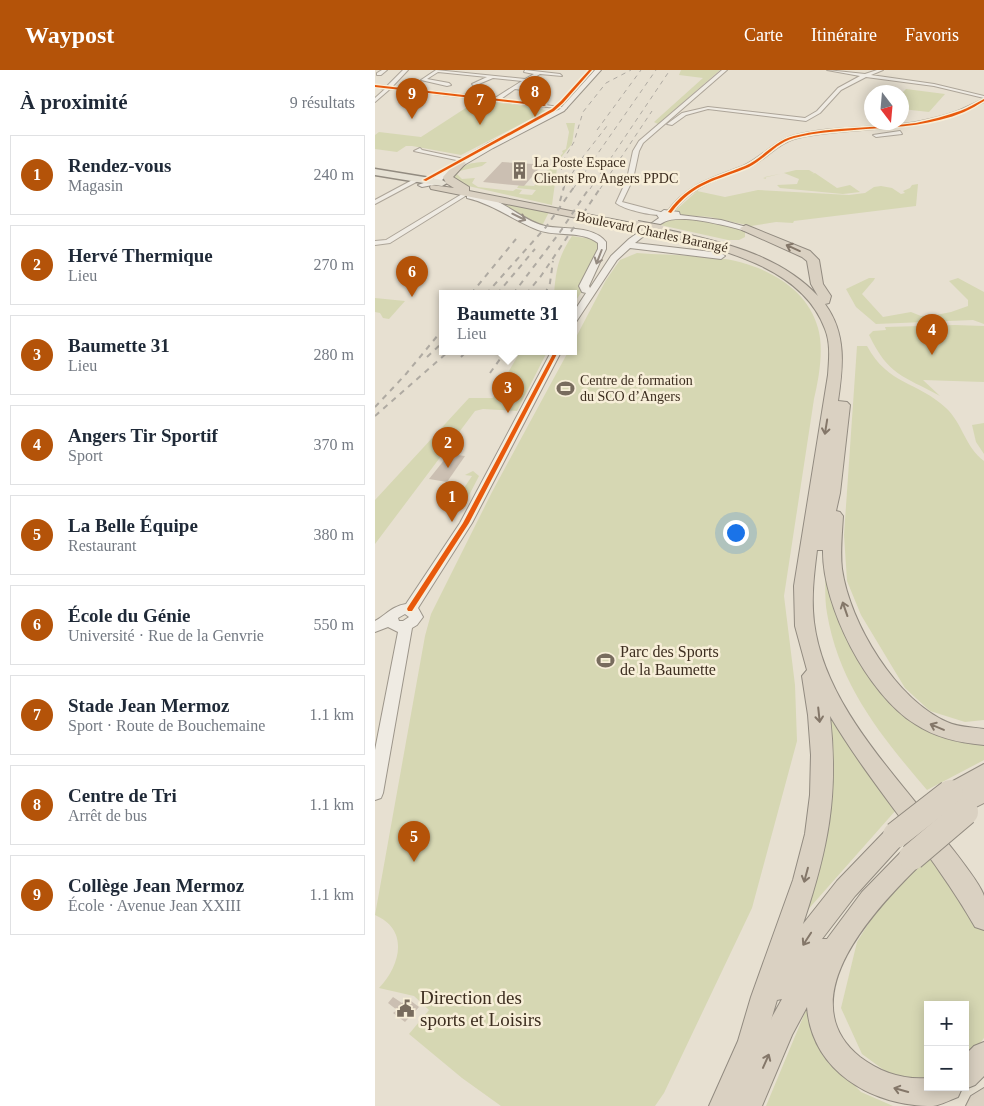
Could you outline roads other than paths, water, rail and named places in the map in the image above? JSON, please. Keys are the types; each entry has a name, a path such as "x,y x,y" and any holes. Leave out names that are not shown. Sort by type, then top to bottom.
{"highway":[{"path":"461,161 448,177 450,181 465,192"},
{"name":"Boulevard Charles Barangé","path":"437,183 636,241"},
{"name":"Boulevard Charles Barangé","path":"437,183 636,241 667,224 749,251 774,263 802,280 824,300 841,326 846,351 832,493 816,558 814,574 817,628 837,682 856,720 984,894"},
{"name":"Boulevard Charles Barangé","path":"667,224 751,257 785,276 807,292 823,311 831,327 837,357 803,586 803,612 807,634"},
{"path":"711,239 770,231 807,254 813,260 817,284 825,296 824,300"},
{"path":"721,256 752,263 785,276"},
{"path":"832,493 834,509 833,568 847,615 865,654 888,689 916,715 944,730 961,735 984,737"},
{"path":"807,634 815,663 841,720 944,858 974,900 984,919"},
{"path":"752,1040 757,1019 799,897 817,834 822,752 817,697 803,645 807,634"},
{"path":"724,1106 752,1040 789,968 809,935 866,864 938,833 965,803 984,773"},
{"path":"965,803 984,791"},
{"path":"904,847 880,890 837,946 825,972 821,987 821,1008 827,1032 835,1051 851,1068 869,1079 907,1092 928,1093 935,1091"},
{"path":"747,1106 782,1026 817,961 841,922 904,847"},
{"path":"969,1071 984,1056"},
{"path":"981,1106 984,1102"}],"main road":[{"name":"Boulevard Charles Barangé","path":"375,174 413,182 437,183"}],"street":[{"path":"379,74 385,70"},
{"path":"375,101 405,70"},
{"path":"447,84 449,84 423,80 437,70 526,80"},
{"path":"437,183 444,173 461,161 561,106 591,70"},
{"path":"375,202 498,142 561,106 598,70"},
{"path":"725,70 679,110 644,137 637,148 630,179 619,203 667,224 715,220 744,236"},
{"path":"829,70 935,85 984,99"},
{"path":"670,124 687,113 743,118 756,114 803,120 810,119 835,93 865,75 881,70"},
{"path":"514,79 527,71 560,75"},
{"path":"843,72 857,79"},
{"path":"496,100 539,73"},
{"path":"473,86 491,77"},
{"path":"375,86 561,106"},
{"path":"515,88 547,92 541,96"},
{"path":"667,224 683,199 709,179 752,164 784,140 805,135 879,128 945,116 965,111 984,99"},
{"path":"518,102 547,107 550,110 549,112"},
{"path":"873,135 900,133"},
{"path":"771,148 807,140 849,137"},
{"path":"420,150 417,151 461,161"},
{"path":"375,243 388,242 465,192 484,199 541,228 588,234 599,238 602,242 602,249 584,286 585,290 591,291"},
{"path":"577,314 613,261 636,241"},
{"name":"Boulevard Charles Barangé","path":"636,241 651,248 721,256"},
{"path":"375,627 397,622 411,623 416,618 415,612 410,609 466,524 554,355"},
{"path":"375,793 405,632 397,622"}],"railway":[{"path":"561,179 562,162 574,142 583,112 606,83 631,70"},
{"path":"597,130 641,70"},
{"path":"573,189 656,70"},
{"path":"590,189 670,70"},
{"path":"600,189 652,111"},
{"path":"564,188 579,162 607,126"},
{"path":"490,290 546,227 574,187"},
{"path":"516,290 560,232 590,187"},
{"path":"529,290 541,276 601,187"},
{"path":"560,201 564,188"},
{"path":"474,290 516,239"},
{"path":"500,290 535,249"},
{"path":"547,290 550,283 553,261"},
{"path":"375,407 406,374 439,334"},
{"path":"427,357 439,346"},
{"path":"375,416 445,355"},
{"path":"490,373 503,355"}],"place":[{"name":"Centre de Tri","path":"535,117"},
{"name":"Collège Jean Mermoz","path":"412,119"},
{"name":"Stade Jean Mermoz","path":"480,125"},
{"name":"La Poste Espace Clients Pro Angers PPDC","path":"520,170"},
{"name":"École du Génie","path":"412,297"},
{"name":"Angers Tir Sportif","path":"932,355"},
{"name":"Centre de formation du SCO d’Angers","path":"566,388"},
{"name":"Baumette 31","path":"508,413"},
{"name":"Hervé Thermique","path":"448,468"},
{"name":"Rendez-vous","path":"452,522"},
{"name":"Parc des Sports de la Baumette","path":"606,660"},
{"name":"La Belle Équipe","path":"414,862"},
{"name":"Direction des sports et Loisirs","path":"406,1008"}]}
